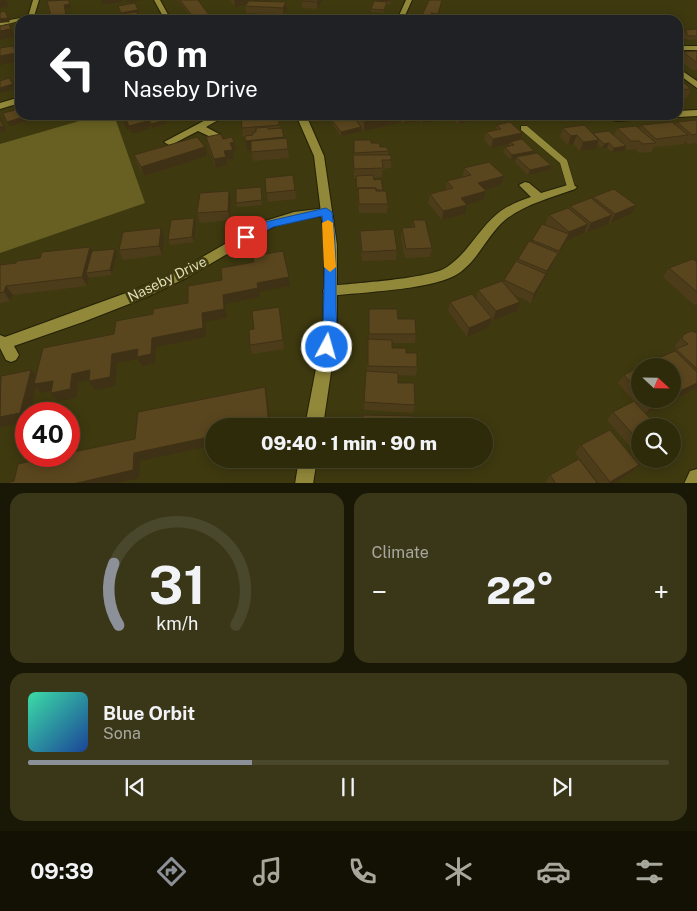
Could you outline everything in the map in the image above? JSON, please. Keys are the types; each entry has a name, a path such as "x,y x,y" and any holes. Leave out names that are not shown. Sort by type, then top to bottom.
{"street":[{"path":"28,15 36,0"},
{"path":"157,0 165,15"},
{"path":"402,15 409,0"},
{"path":"683,48 697,48"},
{"path":"683,74 697,85"},
{"path":"0,106 15,102"},
{"path":"683,114 697,113"},
{"path":"169,142 212,120"},
{"path":"303,120 319,156 331,245 330,332 315,418"},
{"path":"198,127 218,137"},
{"path":"525,185 539,198"},
{"path":"330,291 429,279 450,272 465,260 500,218 516,207 571,187"},
{"name":"Naseby Drive","path":"6,346 142,293 183,274 269,224 294,216 326,212"},
{"path":"304,483 307,468"}],"lane":[{"path":"0,24 15,22"},
{"path":"524,128 564,162 571,187"}],"shaded area":[{"path":"83,120 116,120 145,203 0,253 0,144"}],"building":[{"path":"68,0 70,4 64,5 66,14 51,15 47,1"},
{"path":"180,0 198,0 209,15 192,15"},
{"path":"302,0 318,0 317,2"},
{"path":"429,0 442,0 438,14 431,13 438,15 422,15"},
{"path":"249,1 286,2 283,8 245,6"},
{"path":"374,1 387,2 384,10 371,9"},
{"path":"135,3 138,10 121,13 118,6"},
{"path":"5,11 8,18 0,19 0,12"},
{"path":"136,12 138,15 122,15"},
{"path":"9,24 11,29 0,31 0,26"},
{"path":"697,29 697,36 689,36 684,30"},
{"path":"13,46 15,53 0,56 0,48"},
{"path":"697,51 697,62 683,52"},
{"path":"9,78 13,84 0,88 0,81"},
{"path":"683,82 691,89 683,90"},
{"path":"15,110 15,119 7,122 3,113"},
{"path":"122,120 147,121 129,126 127,121 123,122"},
{"path":"149,120 165,120 151,124"},
{"path":"241,120 278,120 279,125 242,128"},
{"path":"332,120 356,120 361,127 341,132"},
{"path":"697,120 697,134 692,135 677,122"},
{"path":"510,122 522,133 493,139 486,132 501,129 497,125"},
{"path":"672,122 688,135 656,139 641,125"},
{"path":"584,125 599,140 583,142 577,135 571,136 563,128"},
{"path":"636,126 656,143 643,144 639,141 631,141 617,128"},
{"path":"268,127 268,129 282,128 284,137 245,141 245,136 253,135 253,132 256,132 256,128"},
{"path":"609,131 626,146 614,148 609,143 604,144 593,133"},
{"path":"221,134 223,139 232,137 234,142 230,143 233,150 224,151 226,157 214,159 206,137"},
{"path":"197,137 205,147 141,167 134,155"},
{"path":"287,138 288,149 251,152 251,141"},
{"path":"522,139 534,151 512,155 505,147 514,145 510,142"},
{"path":"354,140 371,140 371,143 379,143 380,147 386,147 389,151 354,153"},
{"path":"537,153 551,165 530,170 516,157"},
{"path":"353,155 391,155 391,160 382,160 383,168 354,169"},
{"path":"489,162 504,176 478,183 486,191 461,198 467,205 443,211 430,194 453,188 447,181 471,175 464,168"},
{"path":"293,175 295,190 266,193 265,178"},
{"path":"373,175 374,180 381,179 383,190 358,188 357,191 356,176"},
{"path":"261,187 262,200 236,203 236,189"},
{"path":"358,188 376,188 376,191 386,191 388,204 359,204"},
{"path":"614,189 636,205 615,214 593,197"},
{"path":"229,191 228,211 197,213 200,193"},
{"path":"591,198 612,215 591,223 570,206"},
{"path":"568,208 588,224 569,232 549,215"},
{"path":"194,218 192,237 168,240 171,220"},
{"path":"413,220 425,220 432,248 406,249 402,228 415,227"},
{"path":"542,224 569,234 559,251 532,240"},
{"path":"161,228 159,246 119,250 123,232"},
{"path":"394,229 397,250 362,252 360,231"},
{"path":"529,241 558,253 547,271 518,259"},
{"path":"90,247 82,277 6,286 4,292 0,293 0,265 40,258 42,252"},
{"path":"115,249 110,270 86,273 92,251"},
{"path":"283,251 289,277 257,283 258,288 223,295 224,309 202,313 203,328 152,338 151,354 137,357 138,349 112,354 110,377 89,381 90,370 72,374 70,389 51,393 53,381 34,384 43,348 114,334 116,321 153,314 153,309 188,303 188,286 222,280 221,268 254,262 253,256"},
{"path":"693,259 697,262 697,292 669,268"},
{"path":"516,261 546,274 534,294 504,280"},
{"path":"502,281 520,302 496,311 478,290"},
{"path":"472,294 492,318 469,328 450,302"},
{"path":"279,307 283,340 250,345 249,330 254,329 252,311"},
{"path":"369,309 397,309 398,319 415,319 416,334 369,334"},
{"path":"691,331 697,333 697,369 676,349 688,344 682,339 683,335"},
{"path":"368,339 392,340 392,348 406,348 406,353 417,353 417,367 368,366"},
{"path":"675,351 697,372 697,383 681,391 681,358 658,358"},
{"path":"31,370 23,402 15,402 15,414 0,417 1,376"},
{"path":"366,371 398,373 398,383 414,383 415,405 364,402"},
{"path":"631,372 631,382 624,375"},
{"path":"265,387 268,418 205,418 205,438 134,453 133,470 77,483 7,483 14,481 17,467 80,467 80,451 135,439 138,412"},
{"path":"631,403 631,408 640,408 650,418 631,418 631,432 613,412"},
{"path":"363,415 414,416 414,418 363,418"},
{"path":"610,430 631,455 631,468 634,468 610,482 581,445"},
{"path":"579,459 597,483 555,483 550,475"}],"slow traffic":[{"path":"328,223 331,245 330,267"}],"route":[{"path":"246,237 269,224 281,220 294,216 326,212 331,245 330,332 327,347"}]}
